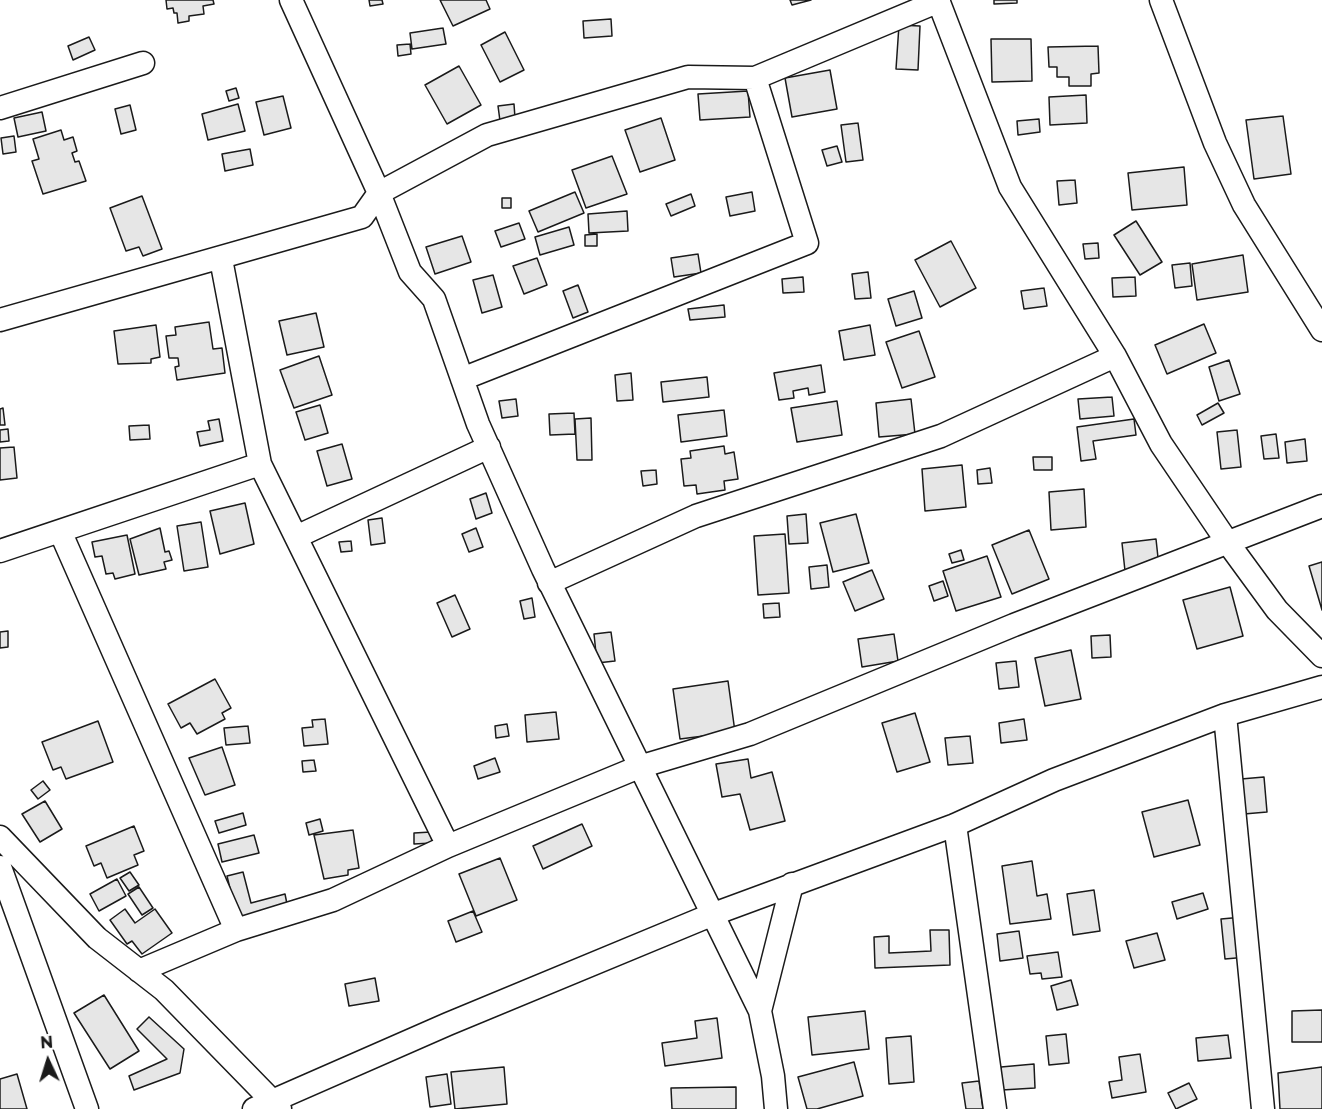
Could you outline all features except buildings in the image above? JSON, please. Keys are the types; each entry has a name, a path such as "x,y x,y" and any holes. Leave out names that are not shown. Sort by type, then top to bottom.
{"street":[{"path":"291,0 379,193 410,272 434,299 489,447 549,583 760,1011 773,1076 776,1109"},
{"path":"0,320 221,259 362,217 379,193 487,135 688,77 755,78 939,0 1010,187 1115,356 1161,444 1277,610 1322,656"},
{"path":"1161,0 1215,143 1244,206 1322,330"},
{"path":"0,108 143,63"},
{"path":"462,379 807,243 755,78"},
{"path":"221,259 260,465 448,846"},
{"path":"549,583 696,516 941,436 1115,356"},
{"path":"296,537 489,447"},
{"path":"0,551 260,465"},
{"path":"139,971 236,930 333,900 448,846 639,767 750,734 1014,625 1322,506"},
{"path":"60,531 236,930"},
{"path":"0,837 97,938 164,990 268,1106 448,1024 711,915 955,825 1054,780 1225,715 1322,687"},
{"path":"1225,715 1263,1109"},
{"path":"955,825 995,1109"},
{"path":"0,867 87,1109"},
{"path":"760,1011 792,884"}]}
